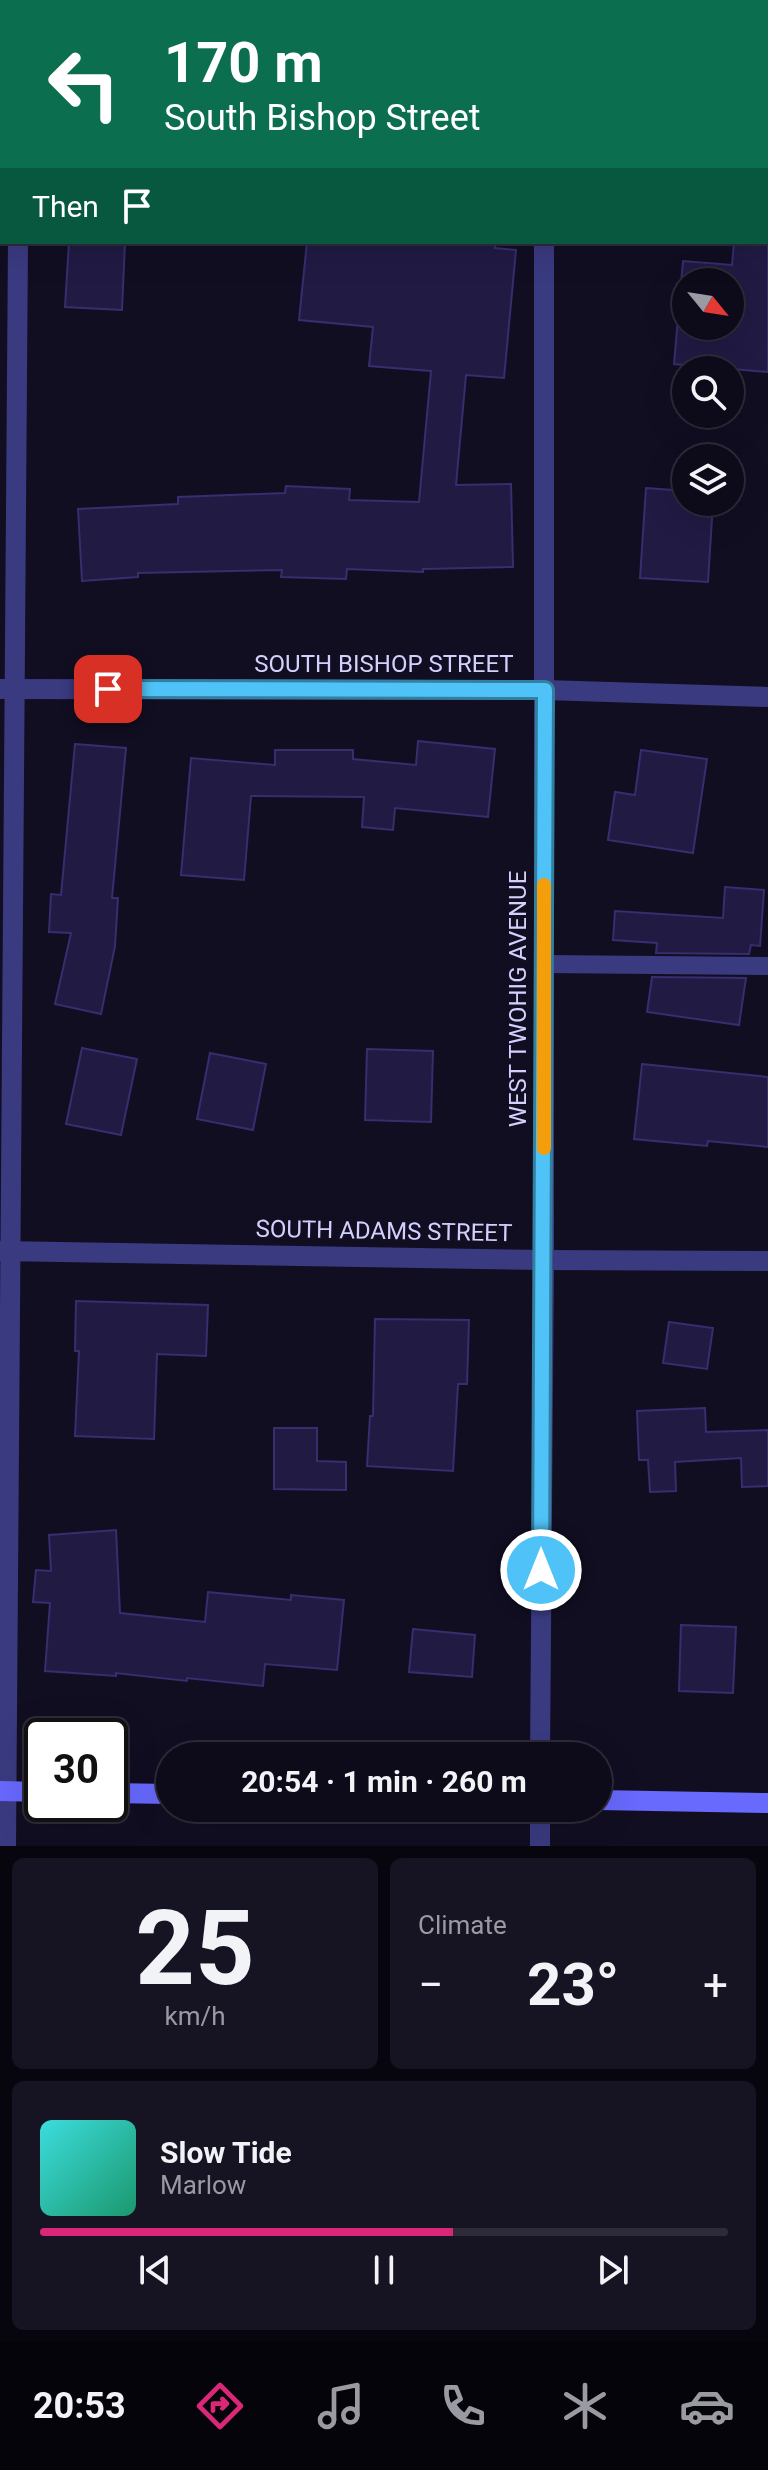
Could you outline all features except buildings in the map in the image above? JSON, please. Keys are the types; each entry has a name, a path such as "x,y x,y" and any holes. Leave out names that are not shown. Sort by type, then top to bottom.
{"street":[{"path":"6,1846 3,1791 7,689 18,244"},
{"name":"WEST TWOHIG AVENUE","path":"540,1742 544,1260 544,244"},
{"name":"SOUTH BISHOP STREET","path":"7,689 545,690 768,697"},
{"name":"SOUTH ADAMS STREET","path":"5,1251 768,1261"},
{"path":"3,1791 24,1792"},
{"path":"128,1793 156,1794"},
{"path":"612,1800 768,1803"},
{"path":"540,1822 540,1846"}],"lane":[{"path":"544,964 768,966"}],"slow traffic":[{"path":"544,885 544,1148"}],"route":[{"path":"108,689 545,690 541,1570"}]}
